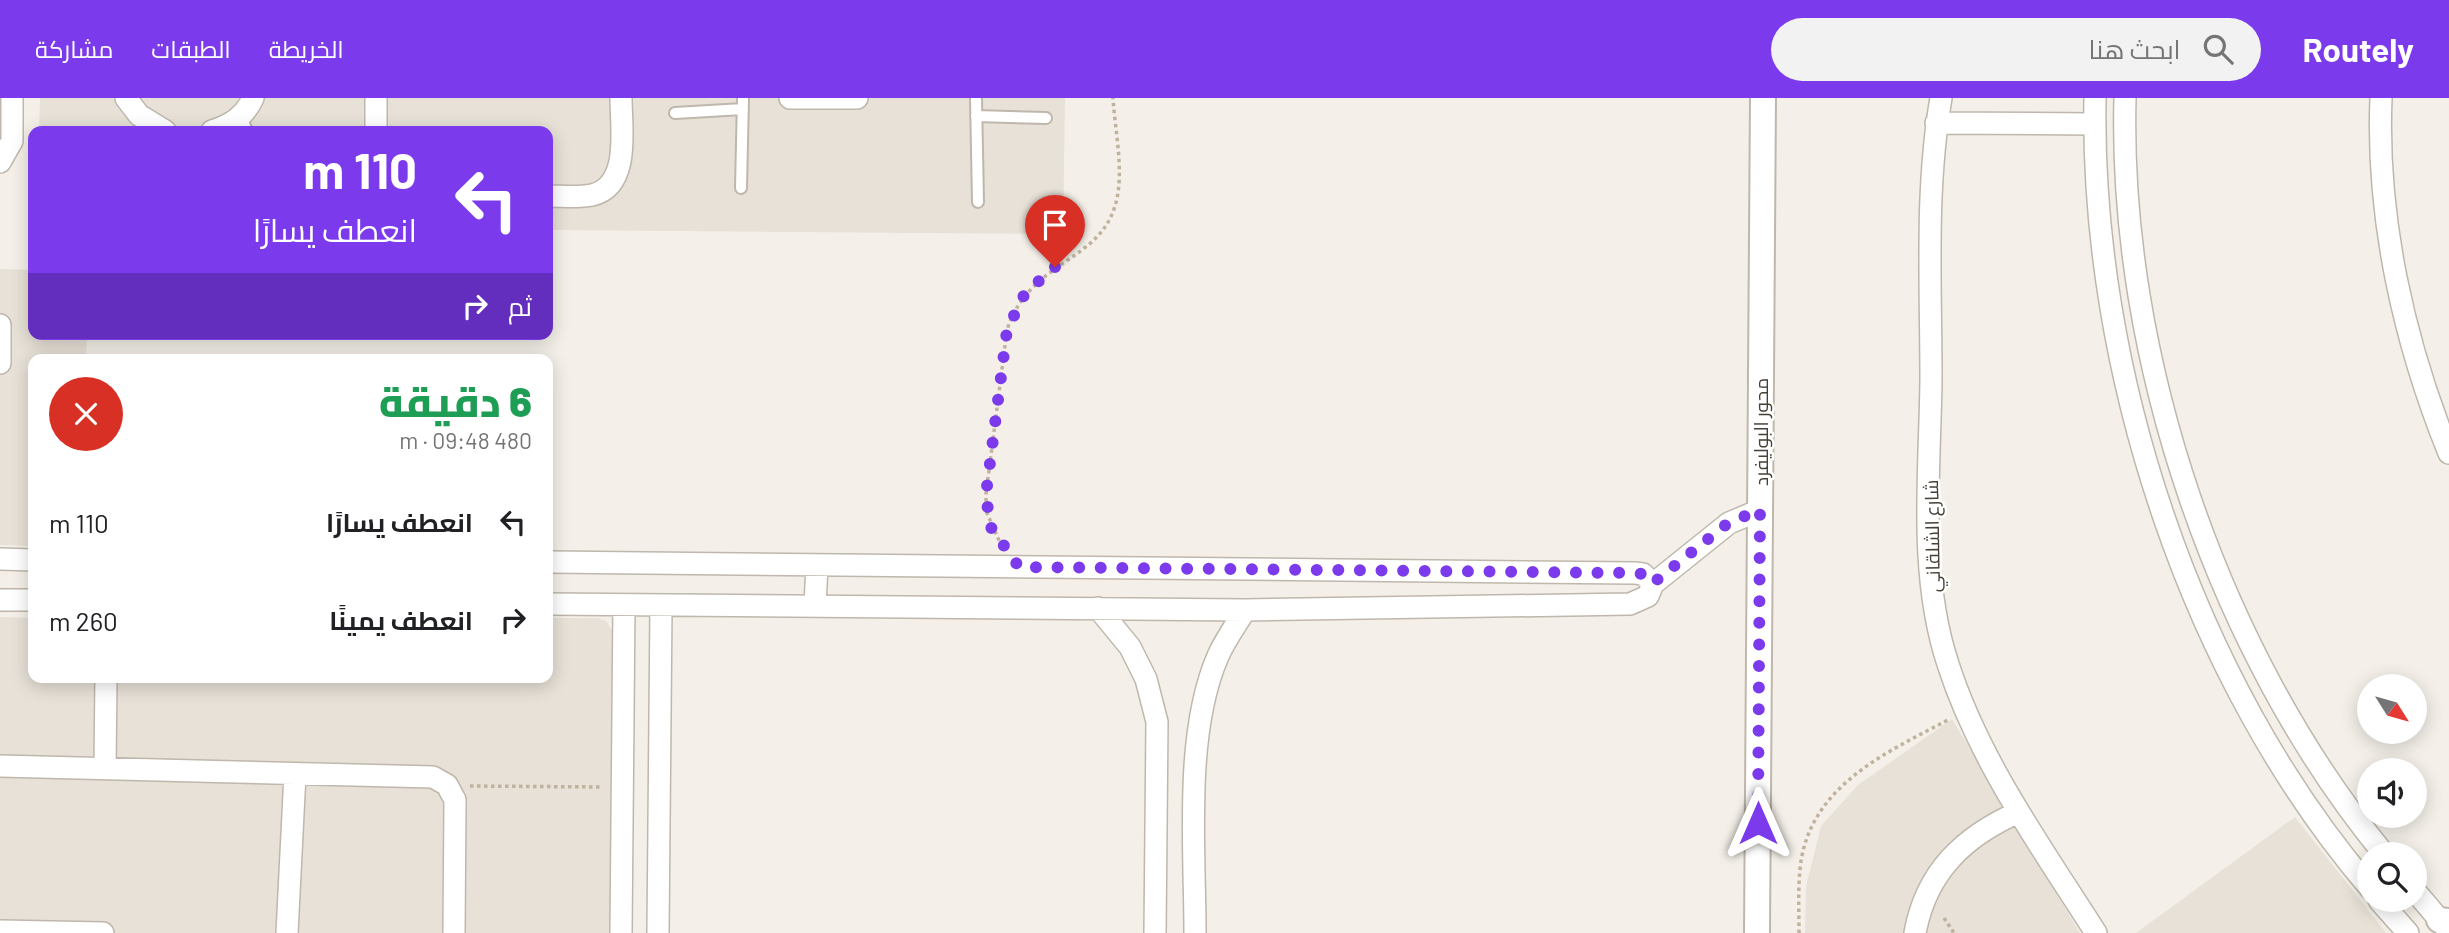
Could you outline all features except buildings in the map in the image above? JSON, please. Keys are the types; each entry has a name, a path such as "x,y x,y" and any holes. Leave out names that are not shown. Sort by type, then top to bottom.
{"street":[{"path":"0,162 12,141 12,98"},
{"path":"127,98 139,115 157,126"},
{"path":"244,124 253,98"},
{"path":"376,98 376,126"},
{"path":"553,196 595,195 614,180 620,168 621,98"},
{"path":"790,98 856,98"},
{"name":"محور البوليفرد","path":"1757,933 1763,98"},
{"name":"شارع الشلقاني","path":"1941,98 1936,123 1931,223 1932,596 1948,665 1966,710 2019,812 2096,933"},
{"path":"2095,98 2095,184 2108,291 2153,485 2207,627 2292,783 2357,870"},
{"path":"2125,98 2125,182 2137,288 2162,396 2197,518 2259,663 2320,764 2376,842"},
{"path":"2381,98 2379,139 2391,253 2417,357 2449,453"},
{"path":"1936,123 2094,124"},
{"path":"0,325 0,363"},
{"path":"2133,403 2162,396"},
{"path":"553,604 1245,610 1630,604 1648,596 1653,583 1728,523 1760,510"},
{"path":"0,559 28,560"},
{"path":"553,562 1635,573 1643,574 1653,583"},
{"path":"815,605 817,565"},
{"path":"0,600 28,600"},
{"path":"621,933 624,605"},
{"path":"658,933 661,606"},
{"path":"1098,608 1130,647 1146,679 1157,723 1155,933"},
{"path":"1195,933 1196,755 1203,701 1218,655 1245,610"},
{"path":"105,768 106,683"},
{"path":"0,766 433,776 447,785 455,800 454,933"},
{"path":"287,933 295,774"},
{"path":"1915,933 1926,894 1947,860 1976,833 2019,812"},
{"path":"2427,904 2446,924"},
{"path":"2390,912 2408,933"},
{"path":"0,931 103,933"}],"lane":[{"path":"976,98 978,202"},
{"path":"675,113 743,104 741,188"},
{"path":"976,116 1046,118"}],"path":[{"path":"1019,567 998,541 986,512 1007,330 1017,304 1034,283 1089,245 1111,217 1118,192 1113,98"},
{"path":"1799,933 1800,867 1806,843 1817,818 1835,793 1852,775 1878,757 1966,710"},
{"path":"447,785 622,787"},
{"path":"1944,918 1954,933"}],"shaded area":[{"path":"40,98 1065,98 1063,234 553,230 553,126 39,126"},
{"path":"0,269 28,270 28,340 87,340 86,354 28,354 28,546 0,545"},
{"path":"0,617 28,618 28,683 553,683 553,618 598,618 606,621 615,635 613,933 0,933"},
{"path":"1952,719 2080,933 1805,933 1806,886 1821,826 1858,785"},
{"path":"2295,817 2357,896 2357,912 2370,912 2386,933 2136,933"}],"route":[{"path":"1055,267 1025,293 1011,316 986,494 986,512 990,526 1007,555 1019,567 1635,573 1643,574 1653,583 1728,523 1760,510 1758,823"}]}
